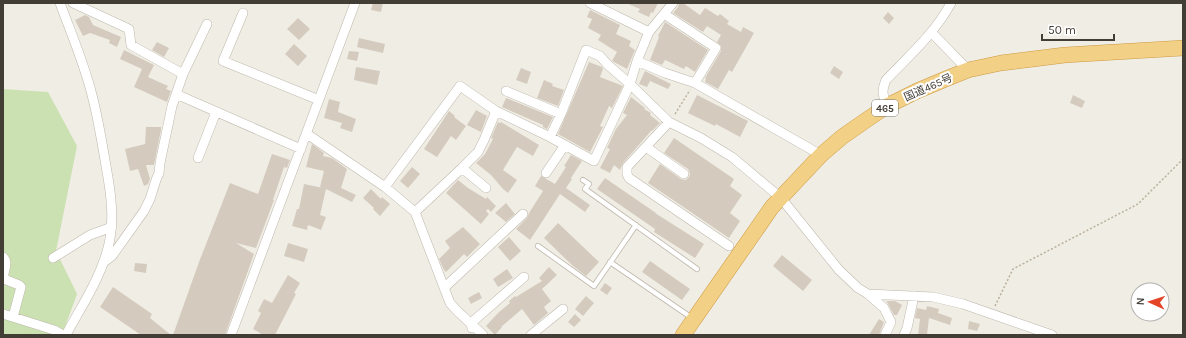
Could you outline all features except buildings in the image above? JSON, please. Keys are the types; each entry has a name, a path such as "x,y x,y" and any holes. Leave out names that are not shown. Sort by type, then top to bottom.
{"highway":[{"name":"国道465号","path":"683,335 772,207 821,155 852,130 887,106 917,91 968,70 1001,63 1065,55 1183,48"}],"street":[{"path":"60,3 92,94 112,198 112,227 104,262 66,335"},
{"path":"73,3 129,29 131,45 183,74"},
{"path":"231,335 355,3"},
{"path":"590,3 603,6 649,32"},
{"path":"385,187 460,86 496,111 550,137 594,161 630,84 637,61 649,32 673,3"},
{"path":"887,106 882,94 886,80 932,33 951,3"},
{"path":"243,13 223,61 319,100"},
{"path":"664,14 716,48 695,83"},
{"path":"104,262 112,256 144,211 150,199 159,174 169,120 176,94 183,74 207,24"},
{"path":"932,33 968,70"},
{"path":"550,137 561,114 586,50 600,56 669,122 701,138 732,157 781,198 838,270 884,308 891,322 885,335"},
{"path":"637,61 665,73 695,83 821,155"},
{"path":"506,91 561,114"},
{"path":"176,94 301,149"},
{"path":"415,212 478,152 496,111"},
{"path":"198,158 216,112"},
{"path":"669,122 627,167 627,174 629,178 729,246"},
{"path":"307,134 385,187 415,212 450,303 459,314 483,335"},
{"path":"546,173 564,145"},
{"path":"646,147 684,174"},
{"path":"462,168 486,188"},
{"path":"444,288 523,214"},
{"path":"53,258 90,235 112,227"},
{"path":"3,258 6,259 4,279 21,287 6,317 54,330 63,335"},
{"path":"471,323 524,277"},
{"path":"868,294 933,297 963,304 1052,335"},
{"path":"904,335 914,296"},
{"path":"531,335 563,309"},
{"path":"471,323 474,335"}],"lane":[{"path":"583,180 589,184 585,189 697,269"},
{"path":"538,246 594,286 636,225"},
{"path":"610,262 694,319"}],"path":[{"path":"669,122 695,83"},
{"path":"991,314 1013,269 1138,204 1183,159"}],"green space":[{"path":"3,89 48,92 77,146 56,251 77,294 62,335 3,335"}]}
